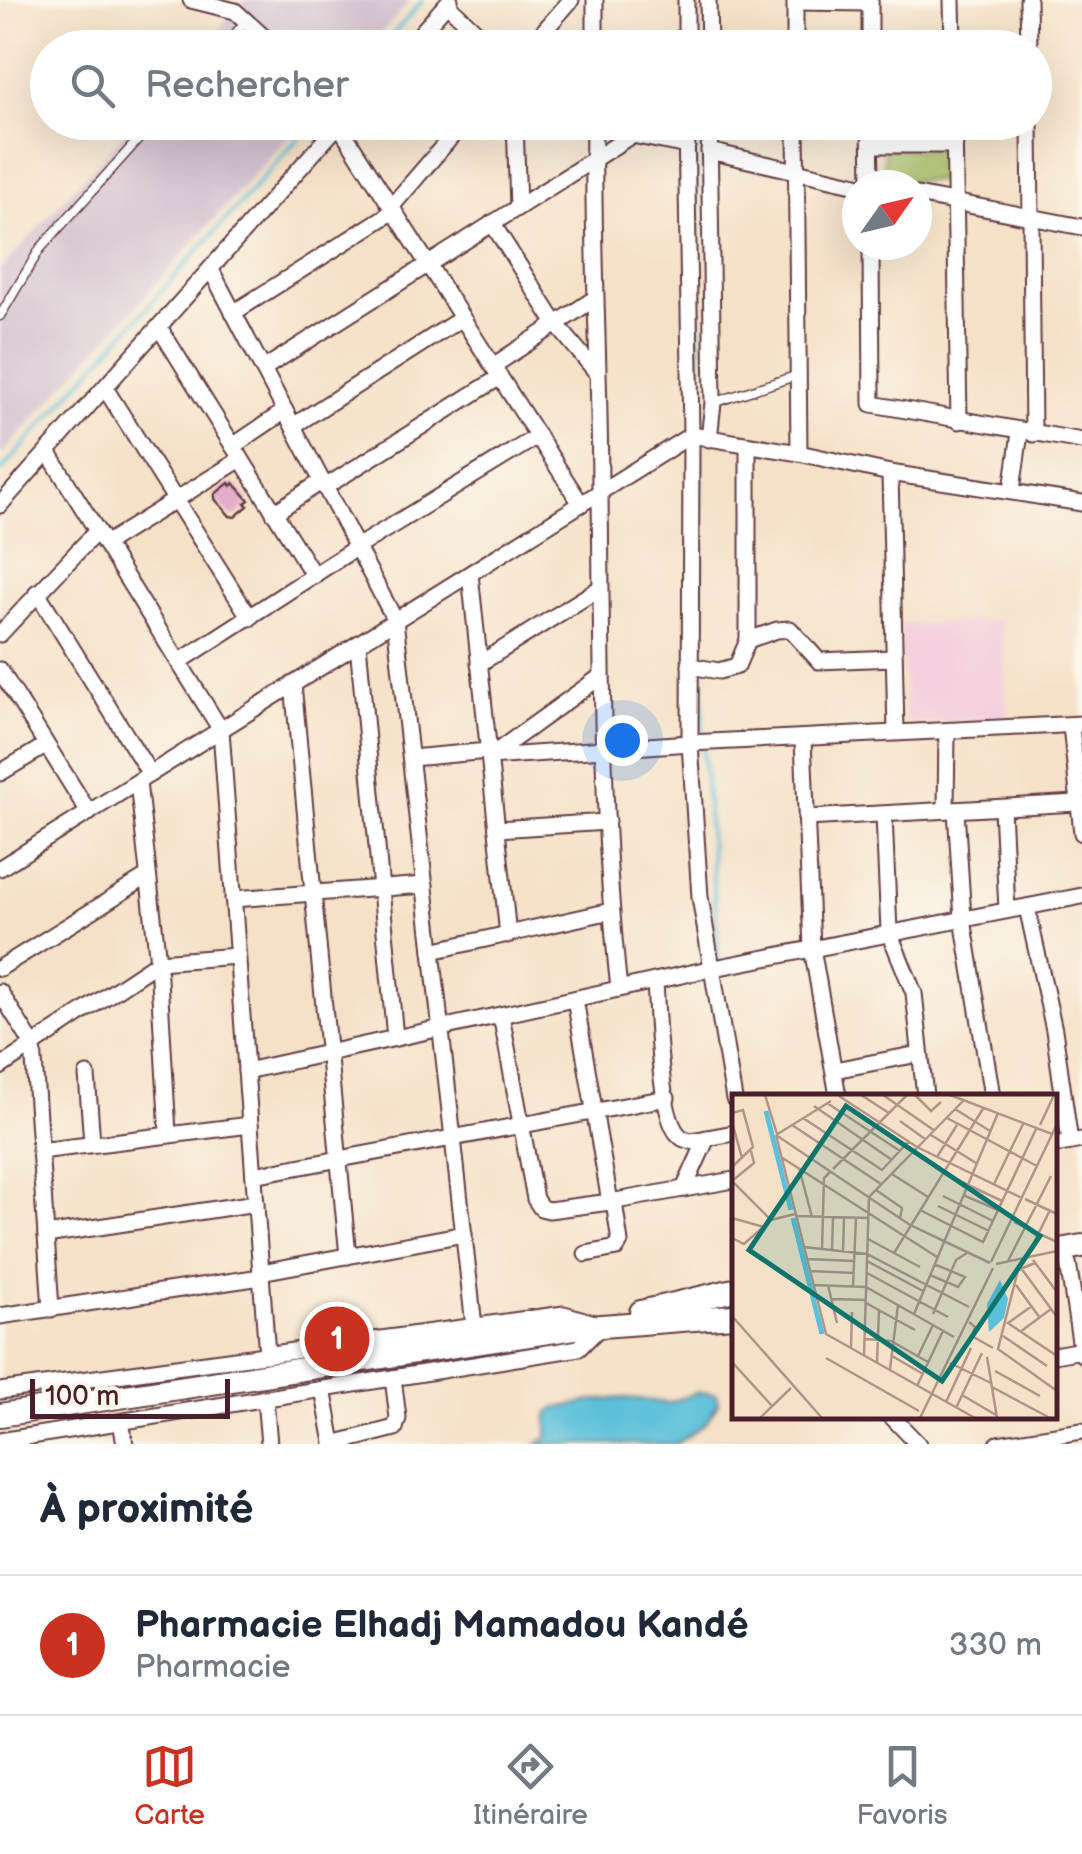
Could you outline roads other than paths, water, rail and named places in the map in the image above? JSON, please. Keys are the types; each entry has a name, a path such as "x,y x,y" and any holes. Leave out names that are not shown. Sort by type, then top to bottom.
{"street":[{"path":"190,0 240,11 258,30"},
{"path":"545,30 571,0"},
{"path":"595,0 595,30"},
{"path":"686,0 686,30"},
{"path":"708,0 708,30"},
{"path":"952,0 953,30"},
{"path":"1028,0 1029,30"},
{"path":"795,30 795,1 870,1 870,30"},
{"path":"424,30 449,2 476,30"},
{"path":"0,506 326,140"},
{"path":"350,140 581,504"},
{"path":"234,312 392,209 448,140"},
{"path":"516,140 518,207"},
{"path":"594,140 600,677 611,911 620,989"},
{"path":"263,369 624,140"},
{"path":"657,140 687,146"},
{"path":"687,140 690,743 700,898 733,1094"},
{"path":"709,140 713,403 709,439"},
{"path":"796,140 799,453"},
{"path":"870,140 871,170"},
{"path":"955,140 959,421"},
{"path":"1012,490 1026,434 1030,140"},
{"path":"870,145 955,145"},
{"path":"709,151 842,182"},
{"path":"932,197 1082,227"},
{"path":"492,224 556,324 597,373"},
{"path":"871,260 872,404 1082,442"},
{"path":"210,270 395,620 474,1326"},
{"path":"274,513 496,371 594,299"},
{"path":"0,634 37,592 101,537 176,500 289,419 462,318"},
{"path":"159,327 314,576"},
{"path":"105,388 250,618"},
{"path":"0,868 691,435 890,473 1082,503"},
{"path":"179,662 356,547 538,436"},
{"path":"690,666 719,671 737,666 748,640 748,445"},
{"path":"48,452 221,730 267,1355"},
{"path":"890,473 896,732"},
{"path":"470,574 508,935"},
{"path":"479,664 600,588"},
{"path":"37,592 144,778 168,1133"},
{"path":"748,640 777,630 790,630 819,661 894,658"},
{"path":"358,644 394,1038"},
{"path":"0,670 88,813"},
{"path":"489,754 600,677"},
{"path":"293,684 348,1256"},
{"path":"410,758 1076,725 1077,803 1082,833"},
{"path":"947,732 963,918 992,1094"},
{"path":"803,740 812,948 838,1094"},
{"path":"0,773 44,746"},
{"path":"806,818 1077,803"},
{"path":"1002,808 1006,910"},
{"path":"884,815 889,932 914,992 924,1094"},
{"path":"497,829 606,822"},
{"path":"0,968 148,876"},
{"path":"234,899 425,884"},
{"path":"246,1071 710,969 1082,896"},
{"path":"1027,908 1050,1013 1069,1142"},
{"path":"432,951 611,911"},
{"path":"0,1068 158,962 238,956"},
{"path":"655,981 668,1098 678,1134 691,1141 732,1132"},
{"path":"0,992 33,1045 51,1309"},
{"path":"575,998 620,1242 618,1248 586,1254"},
{"path":"501,1015 520,1126 541,1208 612,1202 732,1180"},
{"path":"834,1070 919,1054"},
{"path":"88,1075 92,1142"},
{"path":"254,1176 668,1098"},
{"path":"40,1151 250,1125"},
{"path":"684,1189 707,1138"},
{"path":"46,1235 256,1203"},
{"path":"0,1316 261,1274 464,1234"},
{"path":"1057,1354 1082,1352 1068,1257"},
{"path":"0,1415 590,1325 732,1290"},
{"path":"0,1391 564,1314 590,1325 732,1316"},
{"path":"0,1441 580,1348 590,1325"},
{"path":"323,1389 333,1443 394,1428 398,1418 392,1378"},
{"path":"265,1398 269,1444"},
{"path":"896,1419 918,1444"},
{"path":"122,1422 125,1444"},
{"path":"998,1444 1082,1431"}],"lane":[{"path":"0,316 40,249 138,140"},
{"path":"713,403 798,375"}],"water":[{"path":"698,1392 716,1394 718,1403 706,1423 676,1444 537,1444 548,1437 548,1414 554,1409 626,1398 668,1403"}],"waterway":[{"path":"397,30 423,0"},
{"path":"694,0 695,30"},
{"path":"0,472 297,140"},
{"path":"696,140 700,431"},
{"path":"700,441 702,661"},
{"path":"702,674 703,737"},
{"path":"703,749 719,959"}],"place":[{"name":"Pharmacie Elhadj Mamadou Kandé","path":"337,1339"}]}
